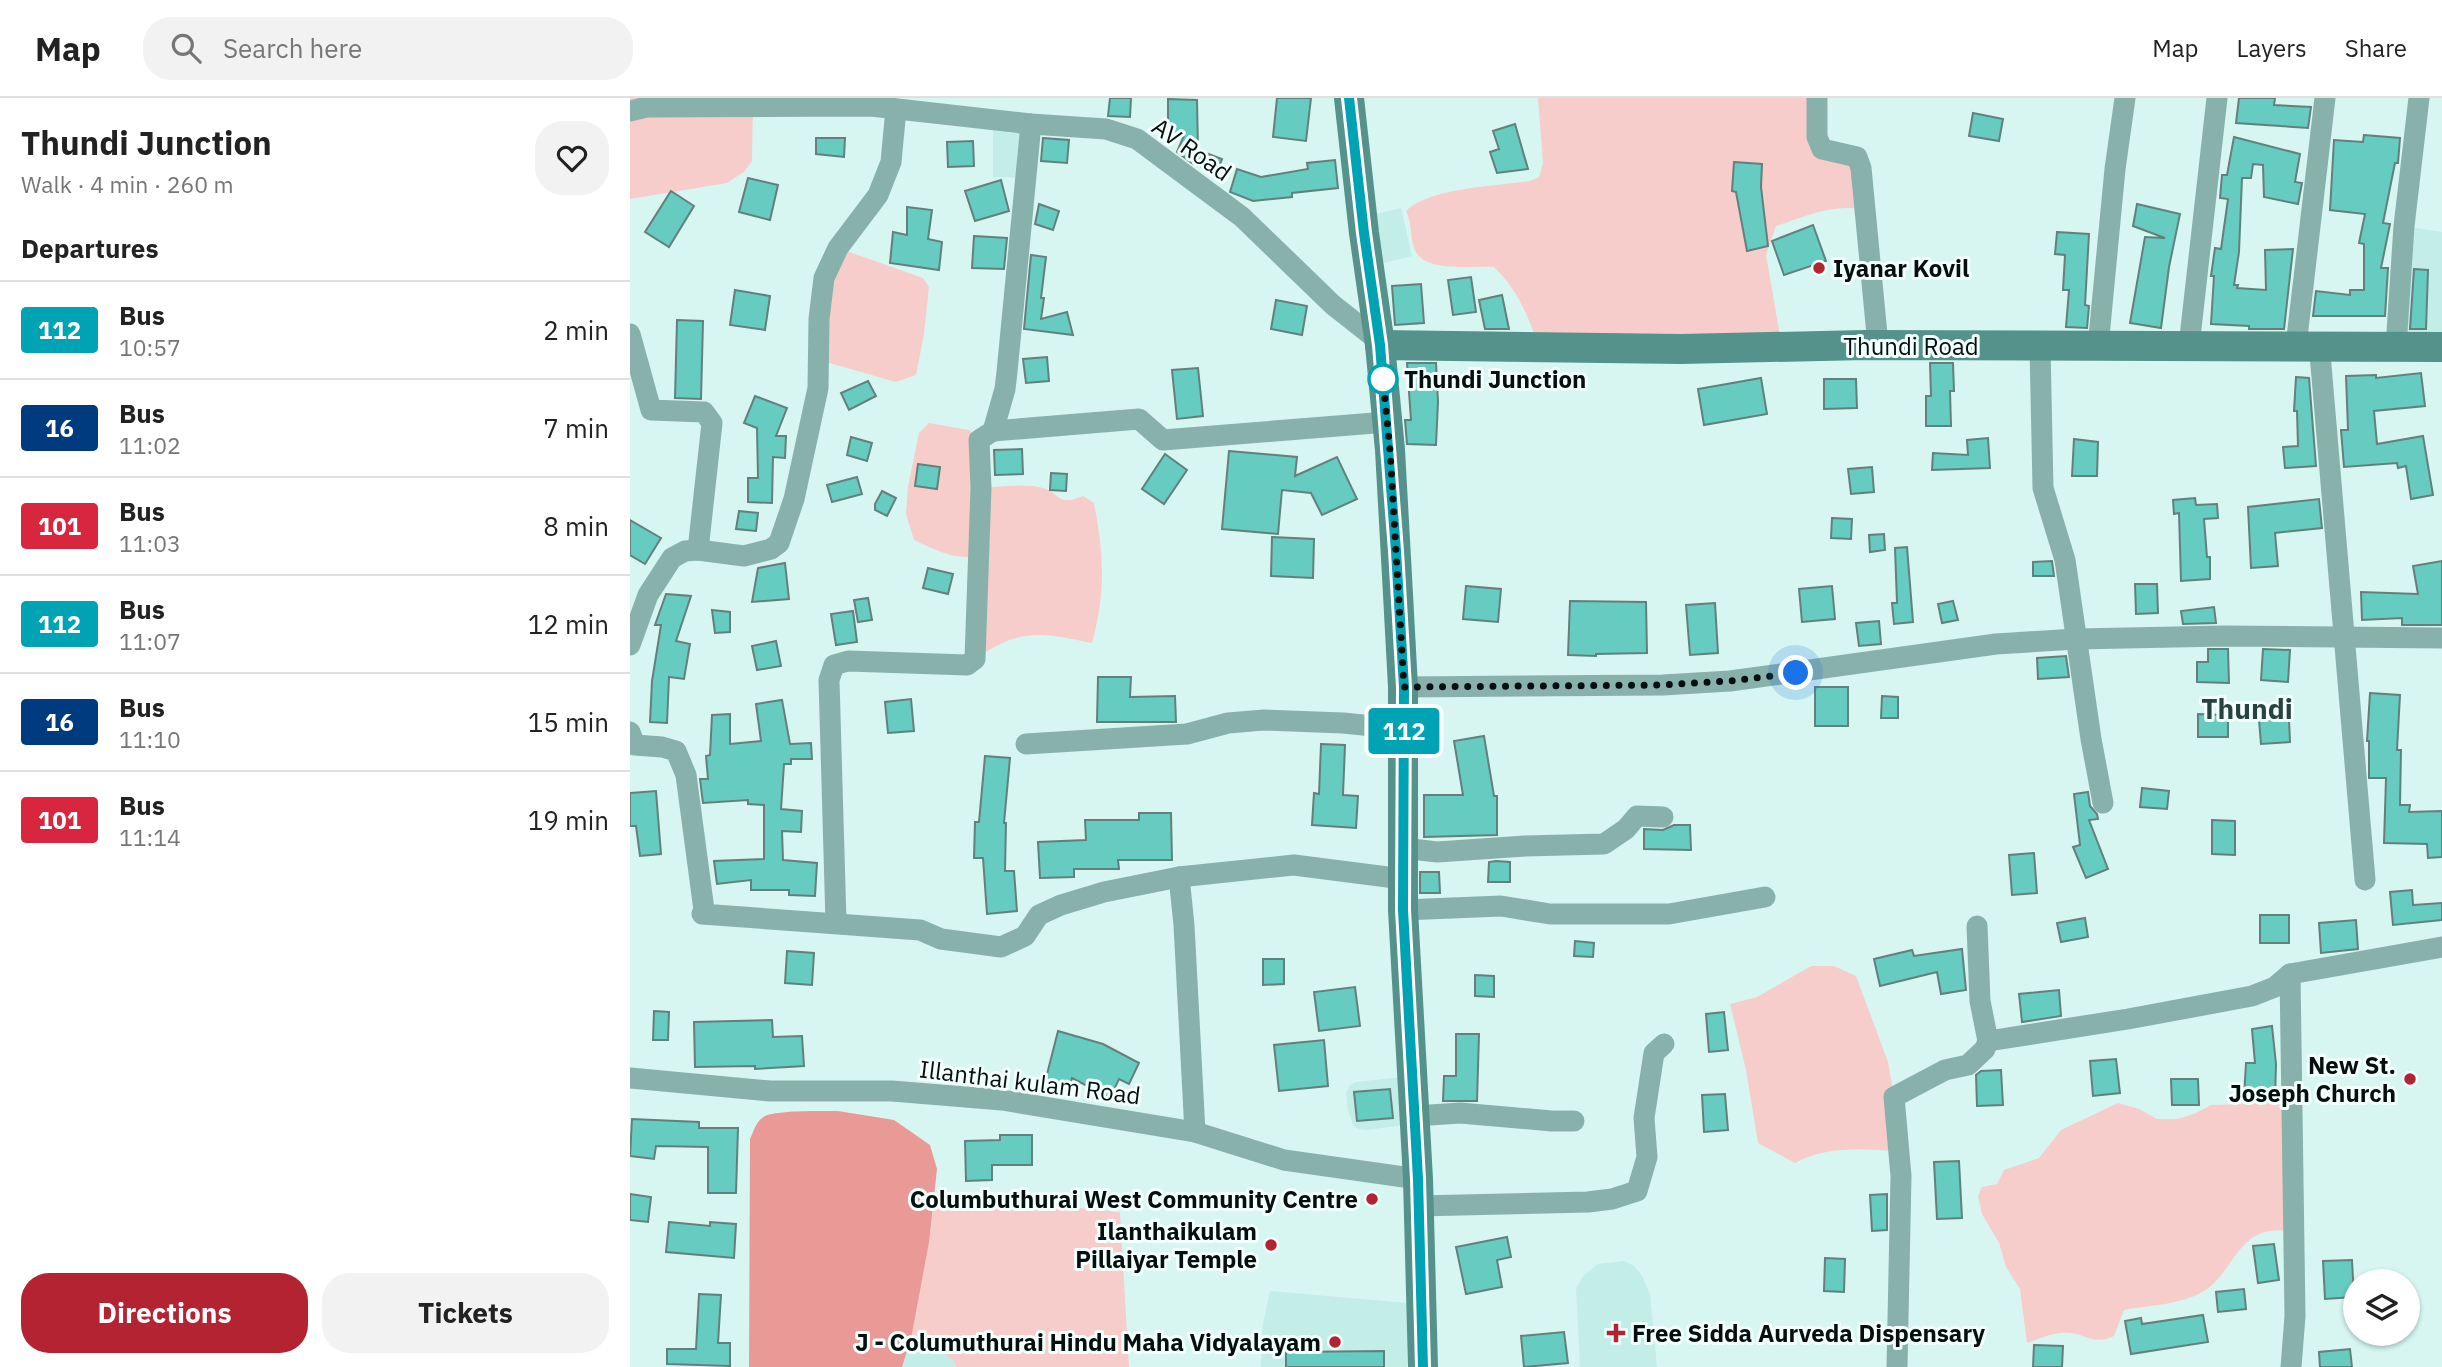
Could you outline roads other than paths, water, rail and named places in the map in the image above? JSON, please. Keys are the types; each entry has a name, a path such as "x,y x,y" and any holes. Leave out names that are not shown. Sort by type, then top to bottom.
{"main road":[{"path":"1349,98 1380,343 1404,687 1403,910 1415,1116 1423,1367"},
{"name":"Thundi Road","path":"1380,343 1681,349 1878,345 2098,348 2189,346 2308,350 2442,347"}],"street":[{"path":"1817,98 1817,137 1822,149 1857,157 1861,168 1878,345"},
{"path":"2098,348 2115,169 2125,98"},
{"path":"2189,346 2217,98"},
{"path":"2325,98 2308,350 2345,637 2365,880"},
{"path":"2396,347 2404,226 2419,98"},
{"name":"AV Road","path":"642,105 871,106 1031,124 1106,129 1137,139 1242,217 1333,305 1380,343"},
{"path":"630,645 639,595 672,558 685,551 698,550 744,556 771,549 779,543 794,499 818,388 819,318 824,278 838,248 878,195 891,162 896,109"},
{"path":"993,431 1005,389 1031,124"},
{"path":"630,334 651,410 704,412 712,423 698,550"},
{"path":"2040,347 2043,488 2066,559 2076,639 2103,803"},
{"path":"2442,347 2442,352"},
{"path":"836,922 829,680 834,666 848,660 967,665 975,659 981,488 979,440 993,431 1139,419 1163,440 1387,422"},
{"path":"1404,687 1663,685 1730,681 1996,644 2076,639 2442,638"},
{"path":"1026,744 1187,734 1228,723 1264,720 1404,729"},
{"path":"630,733 635,745 676,751 686,775 704,910 702,914 920,930 940,939 1001,947 1025,936 1039,915 1061,905 1104,892 1179,877 1294,865 1403,879"},
{"path":"1403,848 1437,852 1604,844 1626,829 1637,816 1663,817"},
{"path":"1179,877 1195,1132"},
{"path":"1403,910 1501,906 1550,914 1669,914 1765,897"},
{"path":"1897,1367 1902,1176 1894,1097 1945,1070 1968,1065 1985,1049 1988,1041 1980,1001 1977,926"},
{"path":"1988,1041 2252,996 2275,987 2290,974 2442,947"},
{"path":"2290,974 2295,1316 2291,1367"},
{"name":"Illanthai kulam Road","path":"630,1078 770,1091 892,1091 1002,1100 1195,1132 1283,1160 1453,1203 1578,1202 1612,1199 1637,1191 1647,1157 1644,1118 1654,1054 1664,1044"},
{"path":"1415,1116 1460,1113 1574,1121"}],"place":[{"name":"Iyanar Kovil","path":"1819,268"},
{"name":"Thundi Junction","path":"1383,379"},
{"name":"New St. Joseph Church","path":"2410,1079"},
{"name":"Columbuthurai West Community Centre","path":"1372,1199"},
{"name":"Ilanthaikulam Pillaiyar Temple","path":"1271,1245"},
{"name":"Free Sidda Aurveda Dispensary","path":"1616,1333"},
{"name":"J - Columuthurai Hindu Maha Vidyalayam","path":"1335,1342"}],"district":[{"name":"Thundi","path":"2247,708"}]}
